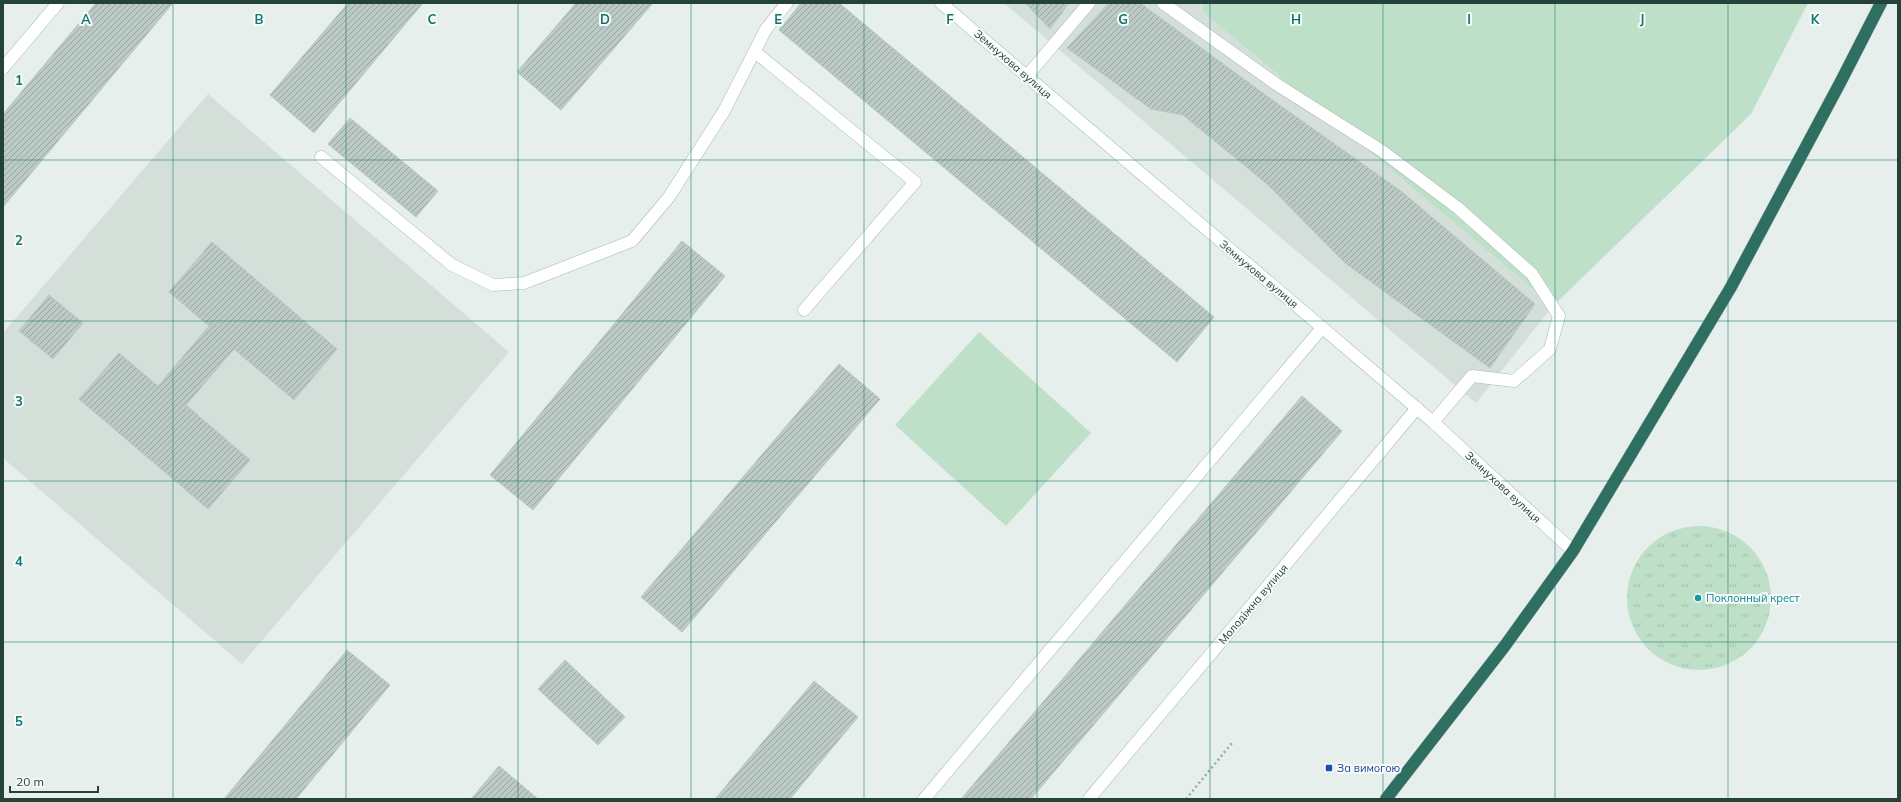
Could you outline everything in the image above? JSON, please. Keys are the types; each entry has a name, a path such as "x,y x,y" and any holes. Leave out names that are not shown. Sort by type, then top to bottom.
{"highway":[{"path":"1386,799 1504,647 1573,551 1731,287 1881,3"}],"street":[{"path":"3,68 58,3"},
{"path":"321,157 452,264 493,285 524,283 632,241 674,190 724,111 766,29 788,3"},
{"name":"Земнухова вулиця","path":"941,3 1417,408 1573,551"},
{"path":"1026,76 1090,3"},
{"path":"1163,3 1276,84 1382,151 1458,208 1532,274 1559,316 1550,349 1514,381 1472,376 1433,422"},
{"path":"755,52 915,182 804,310"},
{"path":"924,799 1322,328"},
{"name":"Молодіжна вулиця","path":"1089,799 1417,408"}],"path":[{"path":"1186,799 1232,743"}],"shaded area":[{"path":"1004,3 1201,3 1203,12 1553,306 1476,403"},
{"path":"208,94 509,352 242,664 3,458 3,333"}],"green space":[{"path":"1202,3 1808,3 1751,114 1553,306 1203,12"},
{"path":"979,332 1091,433 1006,526 895,425"},
{"path":"1692,526 1706,526 1720,529 1739,538 1755,552 1768,577 1771,598 1768,619 1762,632 1755,644 1745,654 1720,667 1706,670 1692,670 1678,667 1659,658 1643,644 1630,619 1627,605 1627,591 1630,577 1639,558 1653,542 1678,529"}],"building":[{"path":"96,3 173,3 3,207 3,114"},
{"path":"348,3 423,3 314,133 270,95"},
{"path":"576,3 653,3 561,110 517,72"},
{"path":"801,3 839,3 1214,317 1177,362 779,30"},
{"path":"1025,3 1069,3 1050,29"},
{"path":"1109,3 1140,3 1271,99 1401,191 1535,304 1490,368 1345,263 1267,184 1183,115 1151,109 1067,48"},
{"path":"350,118 438,191 416,217 328,144"},
{"path":"682,241 725,276 533,510 490,475"},
{"path":"212,242 337,349 294,400 234,349 186,405 250,460 208,509 79,399 119,353 158,386 209,326 169,292"},
{"path":"49,295 83,323 53,359 19,331"},
{"path":"839,364 880,399 682,632 641,597"},
{"path":"1302,396 1342,431 1031,799 961,799"},
{"path":"347,650 390,685 296,799 224,799"},
{"path":"565,660 625,717 598,745 538,689"},
{"path":"814,681 858,717 790,799 715,799"},
{"path":"499,766 538,799 471,799"}],"place":[{"name":"Поклонный крест","path":"1698,598"},
{"name":"За вимогою","path":"1329,768"}]}
